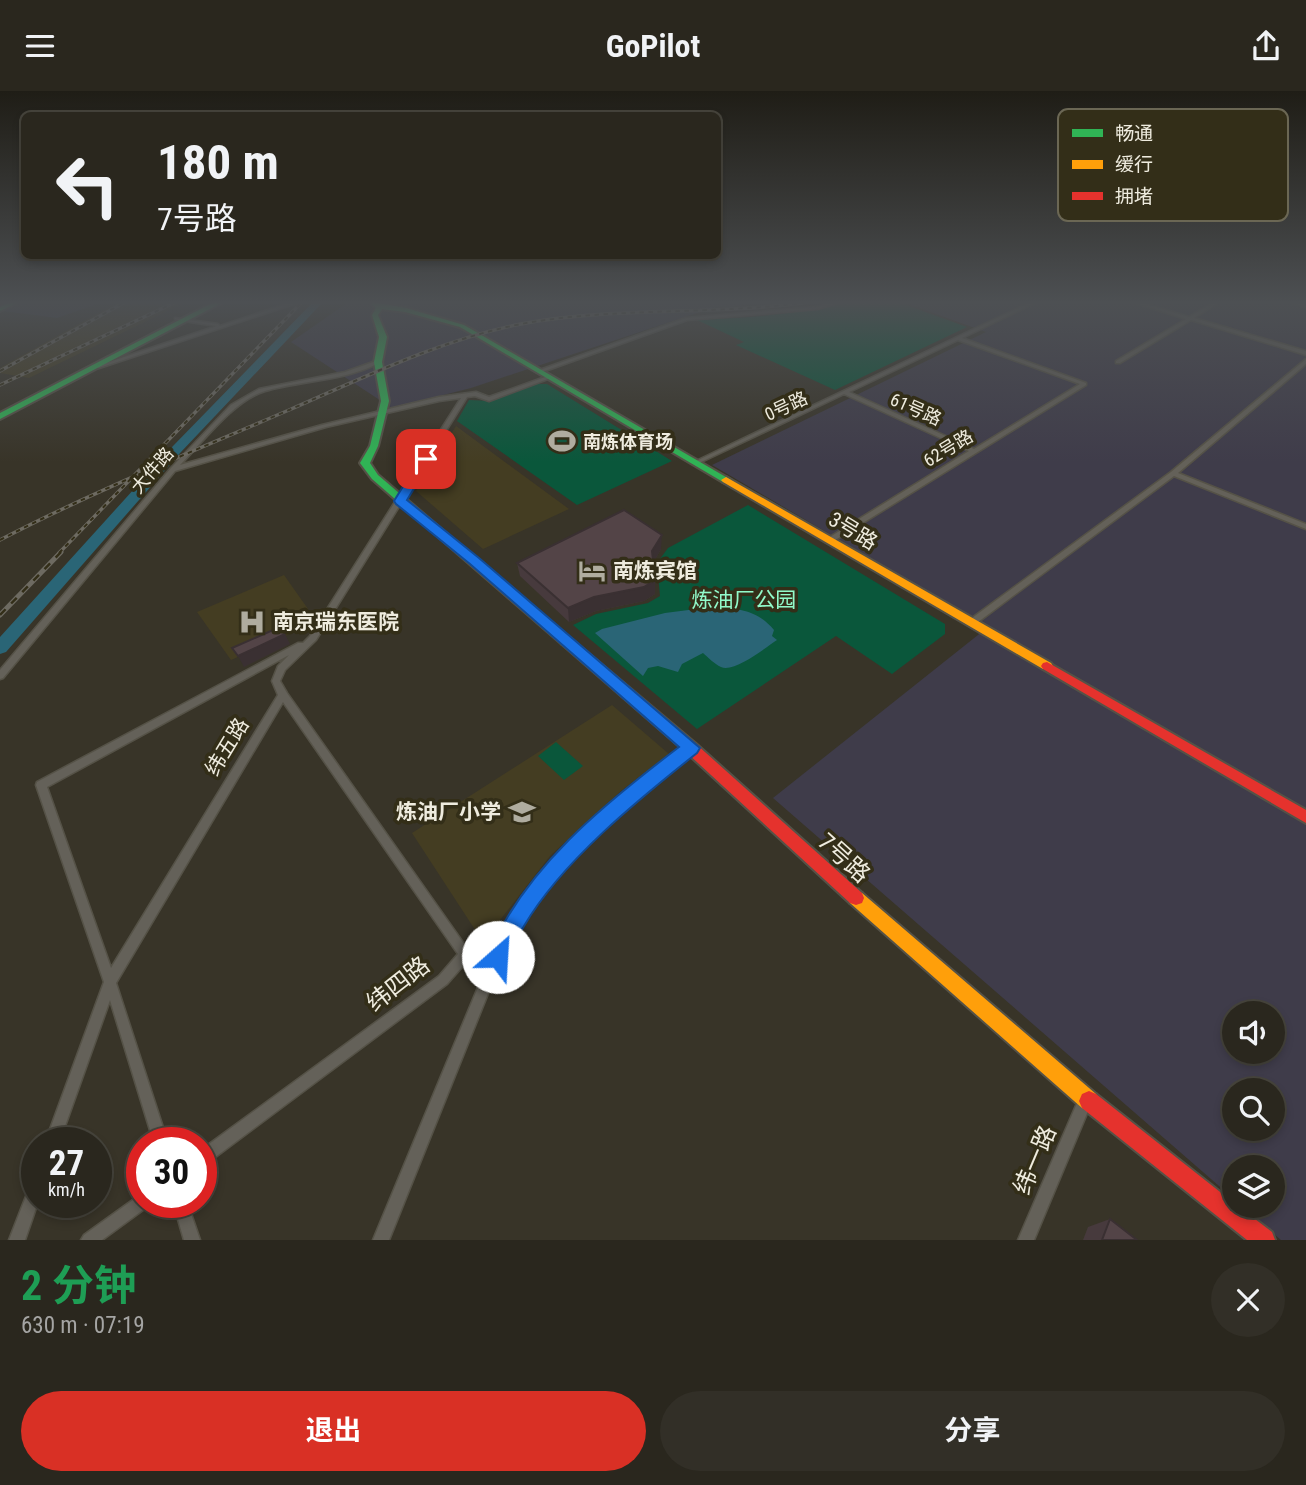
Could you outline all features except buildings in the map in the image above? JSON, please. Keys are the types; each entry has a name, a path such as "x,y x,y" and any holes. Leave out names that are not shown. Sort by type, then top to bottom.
{"street":[{"path":"0,410 111,355"},
{"path":"0,416 117,355"},
{"path":"92,368 133,355"},
{"path":"381,355 378,362 385,388 383,413"},
{"name":"3号路","path":"511,355 1306,817"},
{"path":"173,469 324,426 465,395 495,397 595,355"},
{"name":"0号路","path":"697,462 926,355"},
{"name":"62号路","path":"829,540 1084,384 1002,355"},
{"path":"1118,362 1131,355"},
{"path":"971,623 1173,473 1306,361"},
{"name":"大件路","path":"0,676 173,469 233,406 247,397 283,384 346,373 378,362"},
{"name":"61号路","path":"846,393 974,451"},
{"name":"纬五路","path":"58,1127 110,982 283,695 276,681 281,668 313,638 465,395"},
{"name":"7号路","path":"383,413 365,463 400,501 474,561 691,748 839,883 1086,1099 1264,1240"},
{"path":"1173,473 1306,527"},
{"path":"156,1127 110,982 41,785 313,638"},
{"name":"纬四路","path":"217,1147 443,980 465,955 283,695"},
{"path":"381,1240 488,977 517,918 561,862 631,794 691,748"},
{"name":"纬一路","path":"1026,1240 1086,1099"},
{"path":"89,1240 126,1213"},
{"path":"17,1240 25,1218"},
{"path":"185,1218 192,1240"}],"shaded area":[{"path":"24,355 77,355 29,378 0,373 0,368"},
{"path":"310,355 572,355 471,388 392,408"},
{"path":"939,355 1306,355 1306,1240 1281,1240 1256,1218 1285,1218 1285,1155 1222,1155 1222,1189 773,798 988,627 712,465"},
{"path":"456,426 569,509 483,549 416,491"},
{"name":"南京瑞东医院","path":"284,575 308,609 294,632 231,660 197,612"},
{"name":"炼油厂小学","path":"612,705 669,754 621,791 550,856 483,942 412,833"}],"green space":[{"path":"757,355 909,355 835,390"},
{"name":"南炼体育场","path":"535,384 547,384 672,461 577,505 457,421 469,400 492,401"},
{"name":"炼油厂公园","path":"748,505 945,624 945,634 892,674 836,636 697,729 573,625 596,614 648,603 660,596 657,563 668,548"},
{"path":"556,742 583,766 564,780 538,756"}],"water":[{"path":"712,607 754,614 774,630 772,636 777,640 749,659 727,668 721,667 703,653 682,664 678,672 658,666 648,668 643,676 595,633 665,613"}],"waterway":[{"path":"0,648 177,449 266,355"}],"railway":[{"path":"0,371 30,355"},
{"path":"0,385 64,355"},
{"path":"133,477 251,355"},
{"path":"133,477 420,355"},
{"path":"0,540 133,477"},
{"path":"59,553 133,477"},
{"path":"0,615 61,552"}],"traffic: fast":[{"path":"0,416 118,355"},
{"path":"379,355 378,362 385,401 374,446 365,463 375,477 566,641"},
{"path":"511,355 726,480"}],"traffic: slow":[{"path":"726,480 1047,666"},
{"path":"856,898 1089,1101"}],"traffic: jam":[{"path":"566,641 691,748 856,898"},
{"path":"1047,666 1306,817"},
{"path":"1089,1101 1264,1240"}],"place":[{"name":"南炼体育场","path":"562,441"},
{"name":"南炼宾馆","path":"592,571"},
{"name":"南京瑞东医院","path":"252,622"},
{"name":"炼油厂小学","path":"522,812"}],"route":[{"path":"426,459 400,501 474,561 691,748 631,794 561,862 517,918 498,957"}]}
